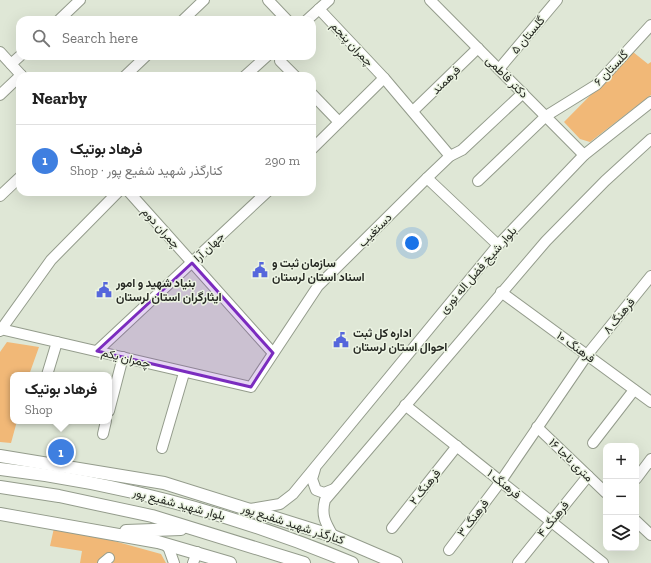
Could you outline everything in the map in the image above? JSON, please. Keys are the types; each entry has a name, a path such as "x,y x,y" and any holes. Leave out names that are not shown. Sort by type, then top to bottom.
{"main road":[{"name":"کنارگذر شهید شفیع پور","path":"0,456 164,483 332,536 369,550 396,563"},
{"name":"بلوار شهید شفیع پور","path":"0,469 59,476 156,497 271,531 352,563"},
{"name":"بلوار شهید شفیع پور","path":"0,487 59,496 152,516 304,563"},
{"path":"0,514 165,544 195,558 230,563"},
{"path":"105,532 193,528"},
{"path":"369,550 382,563"}],"street":[{"path":"63,16 80,0"},
{"path":"187,16 204,0"},
{"path":"268,0 283,16"},
{"path":"311,16 329,0"},
{"name":"گلستان ۵","path":"499,69 557,0"},
{"name":"دکتر فاطمی","path":"433,1 584,155"},
{"name":"چمران پنجم","path":"319,9 384,78 450,156"},
{"name":"گلستان ۶","path":"478,181 546,116 596,86 651,25"},
{"name":"فرهمند","path":"413,111 478,48"},
{"path":"0,52 19,72"},
{"path":"11,64 16,60"},
{"path":"129,72 142,60"},
{"path":"249,72 263,60"},
{"path":"280,61 291,72"},
{"path":"316,145 384,78"},
{"path":"0,95 16,80"},
{"name":"دستغیب","path":"251,387 318,286 450,156 462,150 523,94"},
{"path":"316,98 339,122"},
{"name":"بلوار شیخ فضل اله نوری","path":"250,509 280,504 293,494 498,246 584,155 651,102"},
{"path":"332,536 324,521 322,511 325,500 546,241 605,181 651,139"},
{"path":"427,178 498,246"},
{"path":"0,196 16,181"},
{"path":"0,330 51,260 114,196"},
{"name":"چمران دوم","path":"133,196 273,353"},
{"name":"جهان آرا","path":"97,351 263,196"},
{"name":"فرهنگ ۸","path":"537,427 588,355 651,276"},
{"name":"فرهنگ ۱۰","path":"501,292 651,402"},
{"name":"چمران یکم","path":"0,330 251,387"},
{"path":"48,372 57,342"},
{"path":"112,399 123,357"},
{"path":"162,448 184,373"},
{"path":"593,444 634,390"},
{"name":"فرهنگ ۱","path":"406,405 603,563"},
{"path":"103,434 105,424"},
{"name":"۱۶ متری ناجا","path":"537,427 603,490"},
{"name":"فرهنگ ۳","path":"448,550 501,481 537,427"},
{"name":"فرهنگ ۲","path":"392,528 457,446"},
{"path":"639,475 651,459"},
{"path":"315,467 312,479 316,490 324,493 334,489"},
{"name":"فرهنگ ۴","path":"518,563 588,476"},
{"path":"639,524 651,535"},
{"path":"165,544 169,549 174,563"}],"highlighted area":[{"path":"192,263 273,353 251,387 97,351"}],"shaded area":[{"path":"633,52 648,64 651,62 651,95 590,142 580,139 564,122"},
{"path":"7,342 39,347 30,372 10,372 10,424 16,424 11,443 0,442 0,352"},
{"path":"54,528 114,541 161,554 166,563 113,563 114,559 106,553 99,563 80,563 82,551 50,546"}],"place":[{"name":"سازمان ثبت و اسناد استان لرستان","path":"260,270"},
{"name":"بنیاد شهید و امور ایثارگران استان لرستان","path":"104,290"},
{"name":"اداره کل ثبت احوال استان لرستان","path":"341,340"},
{"name":"فرهاد بوتیک","path":"61,452"}]}
